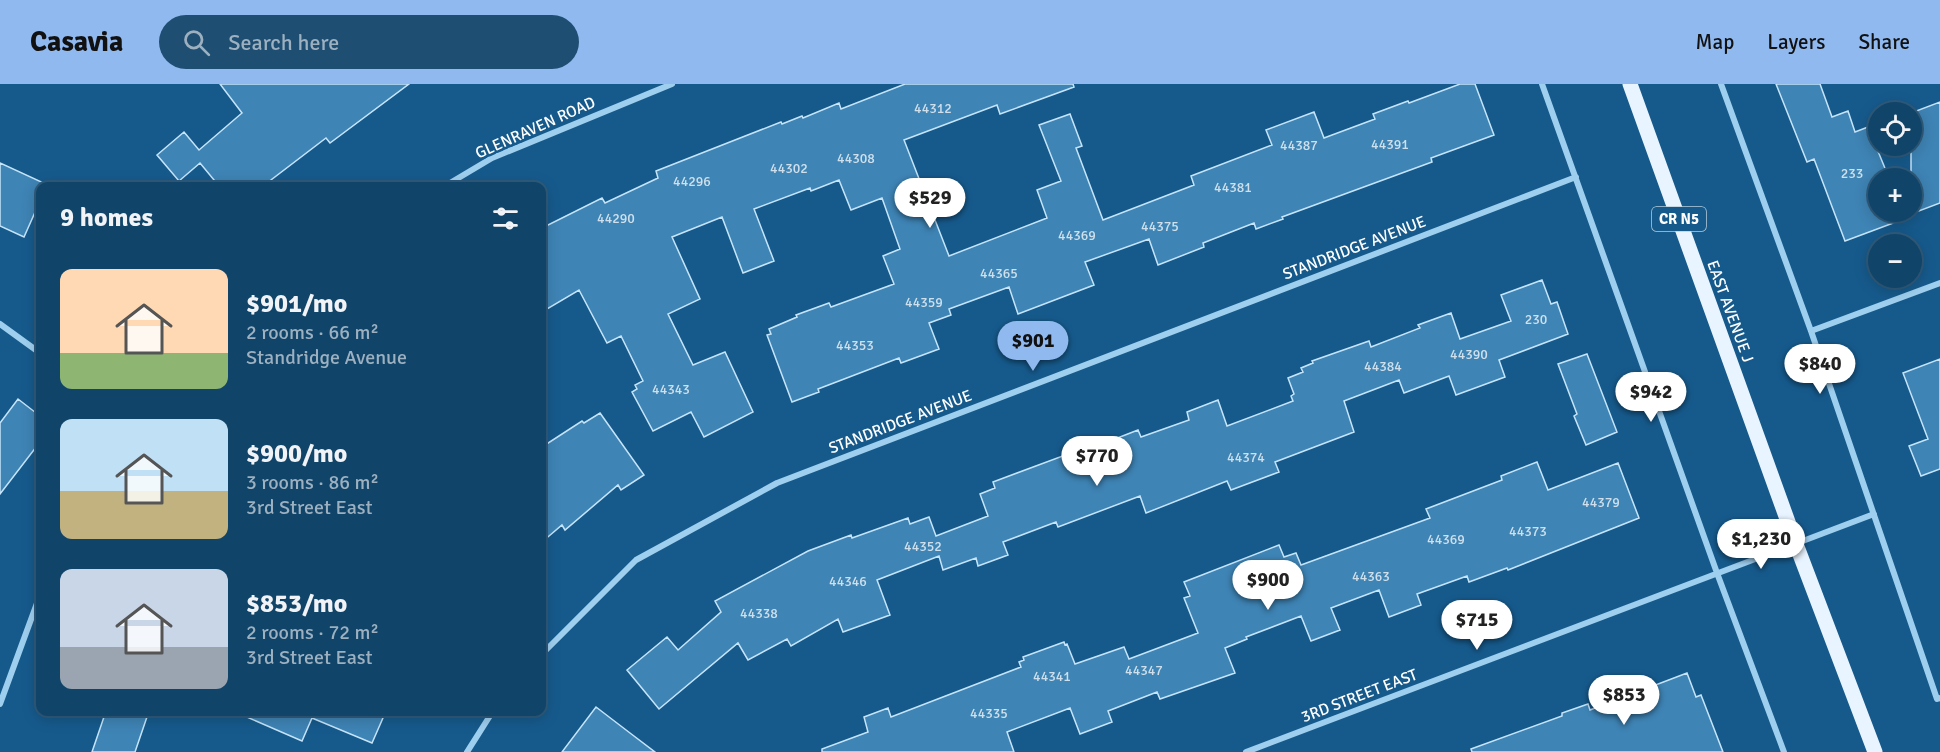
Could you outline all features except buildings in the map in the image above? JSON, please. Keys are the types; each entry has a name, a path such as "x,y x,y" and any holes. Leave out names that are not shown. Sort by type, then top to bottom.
{"main road":[{"name":"EAST AVENUE J","path":"1630,84 1796,544 1875,752"}],"street":[{"name":"GLENRAVEN ROAD","path":"452,182 492,158 672,84"},
{"path":"1542,84 1717,573 1784,752"},
{"path":"1721,84 1811,331 1939,698"},
{"name":"STANDRIDGE AVENUE","path":"546,650 636,560 777,483 1576,177"},
{"path":"1811,331 1940,284"},
{"path":"0,324 36,350"},
{"name":"3RD STREET EAST","path":"1246,752 1874,514"},
{"path":"0,704 36,606"},
{"path":"467,752 490,716"}]}
